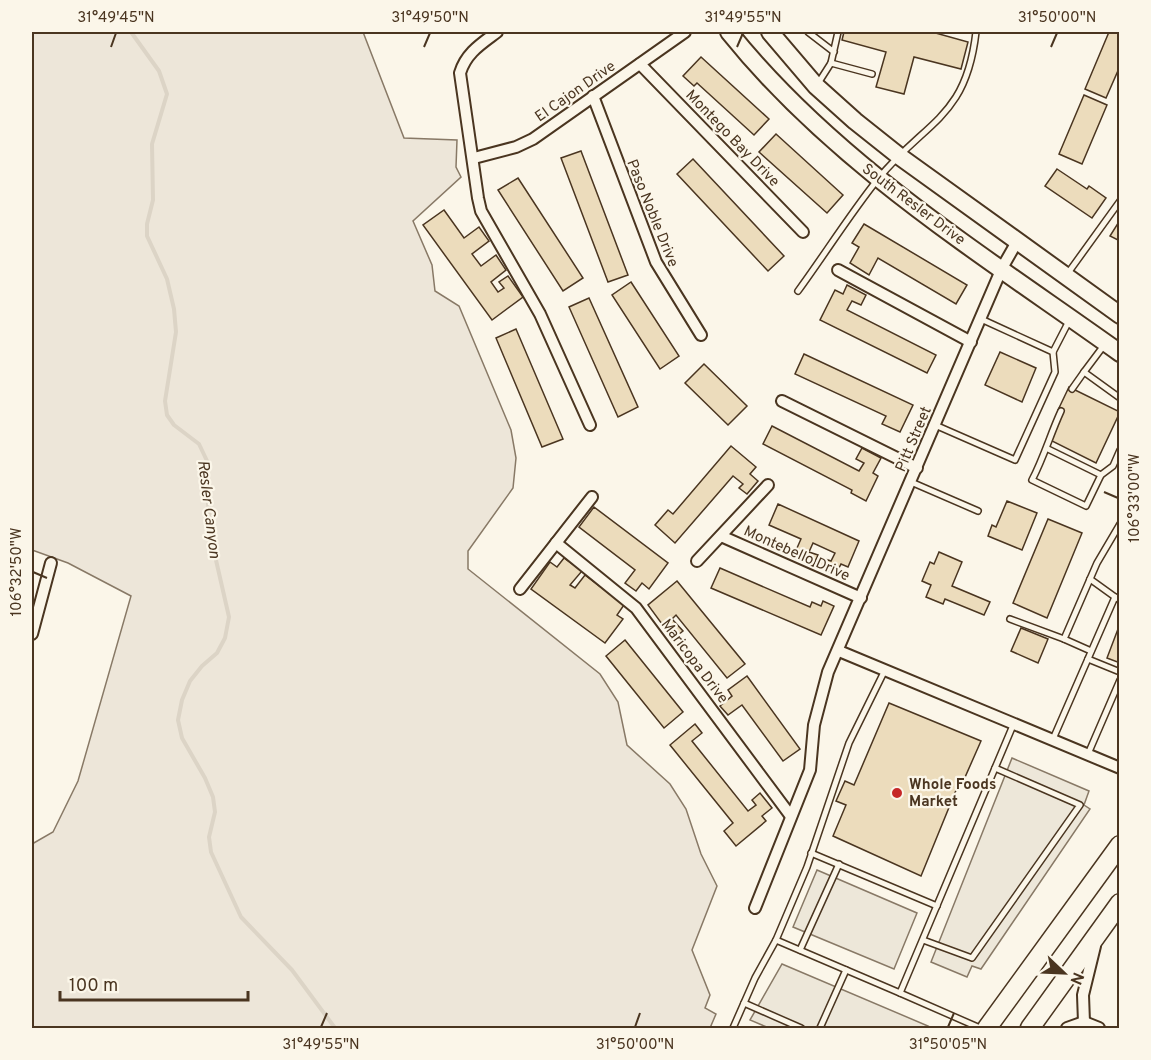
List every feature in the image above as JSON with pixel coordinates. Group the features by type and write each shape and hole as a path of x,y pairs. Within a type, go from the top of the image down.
{"main road":[{"name":"South Resler Drive","path":"729,32 797,109 878,179 1071,318 1107,338 1119,353"},
{"name":"South Resler Drive","path":"770,32 816,86 899,156 1119,315"},
{"path":"987,1029 1119,845"},
{"path":"1030,1029 1119,903"}],"street":[{"path":"497,32 472,50 464,61 460,73 481,211 540,314 590,425"},
{"name":"El Cajon Drive","path":"474,158 516,147 532,139 685,32"},
{"name":"Montego Bay Drive","path":"640,64 803,232"},
{"name":"Paso Noble Drive","path":"592,96 656,262 701,335"},
{"name":"Pitt Street","path":"755,908 790,815 810,770 820,700 839,651 1002,268 1018,240"},
{"path":"838,270 971,342"},
{"path":"782,401 917,468"},
{"name":"Montebello Drive","path":"697,561 768,485"},
{"path":"520,589 592,497"},
{"name":"Montebello Drive","path":"721,536 861,598"},
{"name":"Maricopa Drive","path":"556,543 636,608 790,815"},
{"path":"32,634 51,563"},
{"path":"839,651 1119,768"},
{"path":"1084,1022 1085,979 1099,933"},
{"path":"1067,1029 1084,1022 1099,1029"}],"lane":[{"path":"808,32 834,52"},
{"path":"816,86 831,63 838,32"},
{"path":"798,291 878,179 935,123 959,95 973,58 975,32"},
{"path":"831,63 872,74"},
{"path":"1065,277 1119,201"},
{"path":"935,425 1015,460 1055,372 1053,352 1071,318"},
{"path":"981,319 1053,352"},
{"path":"1072,389 1107,338"},
{"path":"1084,372 1119,398"},
{"path":"1061,411 1048,440 1048,449 1032,480 1086,506 1101,475 1113,466 1119,450"},
{"path":"1048,449 1101,475"},
{"path":"911,482 978,511"},
{"path":"1064,639 1090,579 1119,524"},
{"path":"1053,739 1091,651 1117,599 1090,579"},
{"path":"1010,619 1091,651"},
{"path":"1088,659 1119,672"},
{"path":"733,1029 776,940 811,853 849,742 885,670"},
{"path":"1088,754 1119,680"},
{"path":"900,993 1014,723"},
{"path":"923,940 972,958 1080,805 995,768"},
{"path":"811,853 937,906"},
{"path":"800,950 839,864"},
{"path":"776,940 980,1029"},
{"path":"820,1029 846,970"},
{"path":"744,1003 801,1029"}],"shaded area":[{"path":"32,32 363,32 404,138 457,140 456,167 461,177 413,221 432,265 435,291 459,306 511,430 516,458 513,488 468,551 468,569 600,674 618,702 627,745 670,784 686,809 701,854 717,886 692,950 710,995 705,1008 716,1014 710,1028 32,1028 32,844 53,832 78,781 131,596 68,563 32,550"},
{"path":"1012,758 1089,791 1084,805 1090,809 981,969 972,966 967,977 931,962"},
{"path":"817,870 917,913 894,969 793,927"},
{"path":"782,964 928,1026 926,1028 769,1028 750,1020"}],"building":[{"path":"844,32 932,32 968,42 961,69 914,57 904,94 876,87 886,52 842,40"},
{"path":"1109,32 1120,32 1120,66 1106,98 1085,89"},
{"path":"701,57 769,119 754,135 697,83 694,86 683,76"},
{"path":"1084,95 1107,105 1082,164 1059,154"},
{"path":"776,134 843,195 827,213 759,152"},
{"path":"581,151 628,275 608,282 561,158"},
{"path":"693,159 784,256 768,271 677,174"},
{"path":"1057,169 1087,189 1089,186 1106,198 1092,218 1045,186"},
{"path":"518,178 583,278 563,291 498,190"},
{"path":"444,210 464,238 479,227 489,241 472,254 481,266 496,255 506,270 491,282 498,292 504,288 499,282 508,276 523,297 492,320 423,225"},
{"path":"1120,220 1120,241 1110,236"},
{"path":"864,224 967,285 956,304 878,258 869,275 850,263 859,247 852,243"},
{"path":"631,282 679,356 660,369 612,295"},
{"path":"847,285 866,295 861,305 852,301 847,310 936,355 927,373 820,320 835,290 843,294"},
{"path":"589,298 638,407 618,417 569,307"},
{"path":"516,329 563,439 542,447 496,338"},
{"path":"1000,352 1036,368 1022,402 985,385"},
{"path":"804,354 913,405 900,432 882,424 886,416 795,374"},
{"path":"704,364 747,406 728,425 685,383"},
{"path":"1069,387 1120,412 1096,463 1050,440 1063,412 1058,410"},
{"path":"772,426 859,471 864,463 856,459 862,448 881,458 873,473 878,476 866,501 851,493 852,490 763,444"},
{"path":"731,446 756,467 750,474 758,481 747,494 739,488 743,484 733,476 675,543 655,525 668,510 673,514"},
{"path":"1007,501 1037,513 1022,550 988,536 992,525 996,527"},
{"path":"778,504 859,541 848,567 841,564 836,574 818,567 822,558 831,561 835,553 813,543 809,552 818,555 813,566 793,557 801,539 769,525"},
{"path":"594,507 668,563 649,589 642,583 636,591 625,583 635,570 579,527"},
{"path":"1048,519 1082,533 1047,618 1013,603"},
{"path":"939,552 962,562 952,586 990,602 984,615 945,599 943,604 926,597 931,585 922,581 930,562 934,564"},
{"path":"564,558 582,571 570,585 575,588 585,575 624,605 617,615 623,619 605,643 531,589 550,562 557,567"},
{"path":"720,568 810,607 812,602 821,606 823,601 834,606 821,635 711,588"},
{"path":"677,581 745,664 727,678 676,615 672,619 683,631 673,639 648,605"},
{"path":"1021,628 1048,639 1038,663 1011,651"},
{"path":"1118,629 1120,630 1120,663 1107,658"},
{"path":"625,640 683,712 664,728 606,656"},
{"path":"747,676 800,749 783,761 742,705 728,715 720,706 732,696 728,690"},
{"name":"Whole Foods Market","path":"889,703 981,741 962,784 959,783 921,876 833,836 846,805 836,801 845,781 854,785"},
{"path":"695,724 702,733 692,741 748,811 756,805 752,800 760,793 772,808 762,816 766,821 736,846 724,831 733,823 670,745"}],"waterway":[{"name":"Resler Canyon","path":"131,32 159,71 167,94 152,144 153,200 147,224 147,236 167,279 174,309 176,332 165,401 167,415 174,425 199,444 208,463 207,494 213,547 229,617 225,638 217,653 190,681 182,700 178,720 182,738 213,797 215,812 209,837 211,852 241,917 292,970 335,1028"}],"place":[{"name":"Whole Foods Market","path":"897,793"}]}
